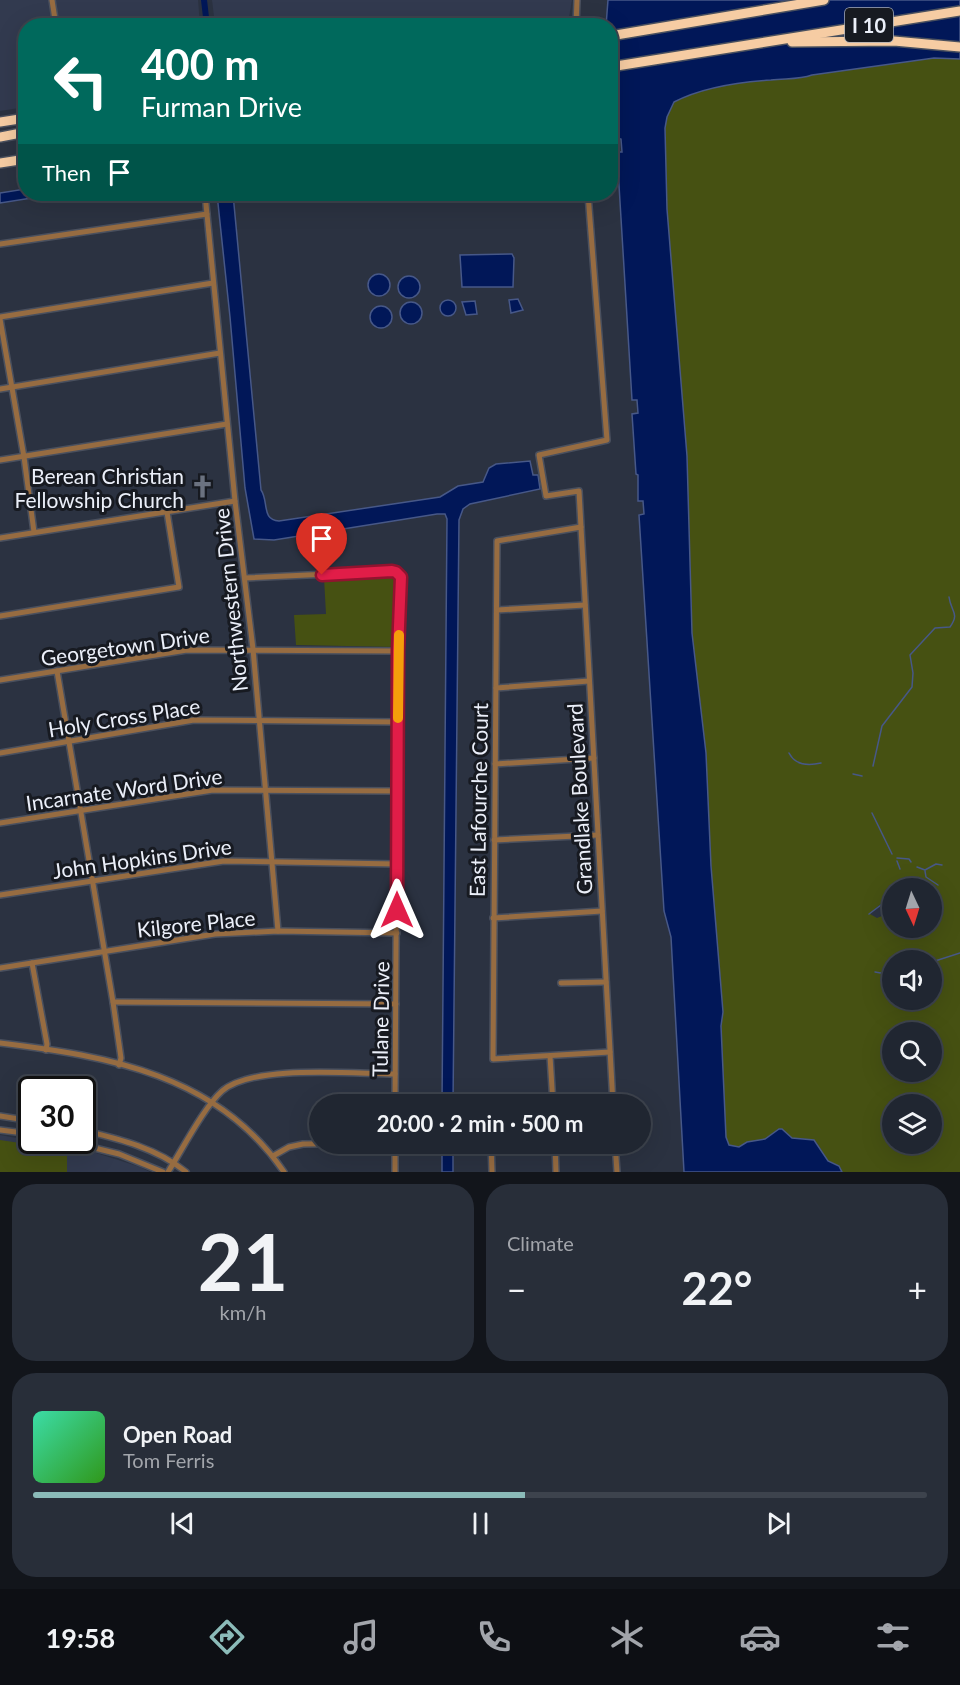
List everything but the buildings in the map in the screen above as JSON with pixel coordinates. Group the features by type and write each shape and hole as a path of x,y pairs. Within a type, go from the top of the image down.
{"highway":[{"name":"I 10","path":"618,35 824,0"},
{"name":"I 10","path":"618,66 960,11"},
{"path":"778,39 787,42 894,41 960,47"},
{"path":"0,122 18,119"},
{"path":"0,137 18,134"},
{"path":"0,163 18,160"}],"street":[{"path":"52,0 55,18"},
{"path":"576,18 577,0"},
{"name":"Northwestern Drive","path":"206,201 235,501 253,649 278,931"},
{"name":"Grandlake Boulevard","path":"589,201 607,440 539,455 546,496 579,491 612,1094"},
{"path":"0,244 207,214"},
{"path":"34,532 24,457 0,318 213,283"},
{"path":"0,389 220,353"},
{"path":"0,460 227,424"},
{"path":"0,538 235,501"},
{"path":"0,616 179,587 167,512"},
{"name":"East Lafourche Court","path":"550,1056 493,1059 497,541 581,527"},
{"name":"Tulane Drive","path":"245,578 392,571 399,574 401,581 398,651 395,1094"},
{"path":"497,610 585,605"},
{"name":"Georgetown Drive","path":"0,680 187,650 398,651"},
{"path":"57,670 113,1002 119,1065"},
{"path":"496,688 589,681"},
{"name":"Holy Cross Place","path":"0,753 194,720 398,722"},
{"path":"495,764 594,758"},
{"name":"Incarnate Word Drive","path":"0,823 213,790 397,791"},
{"path":"494,840 598,835"},
{"name":"John Hopkins Drive","path":"0,895 224,861 397,864"},
{"path":"493,918 602,911"},
{"name":"Kilgore Place","path":"0,968 215,934 278,931 397,933"},
{"path":"32,963 47,1044 46,1050"},
{"path":"561,983 606,982"},
{"path":"113,1002 396,1004"},
{"path":"0,1043 119,1065 176,1082 213,1102 251,1131 284,1172"},
{"path":"552,1094 550,1056 610,1052"},
{"path":"168,1172 213,1102 223,1090 237,1082 261,1076 293,1073 396,1074"},
{"path":"0,1116 18,1118"},
{"path":"0,1130 18,1132"},
{"path":"96,1134 139,1146 174,1162 186,1172"},
{"path":"273,1156 289,1147 309,1144"},
{"path":"96,1148 119,1154 163,1172"},
{"path":"395,1154 395,1172"},
{"path":"491,1154 492,1172"},
{"path":"555,1154 556,1172"},
{"path":"616,1154 617,1172"}],"shaded area":[{"path":"0,0 198,0 199,18 18,18 18,108 0,111"},
{"path":"212,0 572,0 569,18 214,18"},
{"path":"608,0 960,0 960,59 934,58 709,89 674,102 665,128 667,209 687,456 692,633 706,753 711,866 723,1012 721,1026 726,1137 729,1145 739,1147 747,1142 765,1139 782,1129 792,1138 814,1140 828,1161 839,1166 842,1172 684,1172 671,937 664,911 639,515 644,514 643,501 638,501 632,414 638,413 637,400 632,400 618,169 618,152 622,152 621,139 618,138 618,18 607,18"},
{"path":"18,190 18,200 0,203 0,193"},
{"path":"218,201 234,201 261,490 268,514 273,520 279,521 440,497 458,486 483,482 489,468 496,464 530,461 533,475 538,475 540,489 470,504 463,509 459,520 453,1094 442,1094 447,519 445,514 437,514 274,540 254,539 245,488"},
{"path":"512,254 514,258 513,287 462,287 460,255"},
{"path":"379,274 387,277 390,285 387,293 379,296 371,293 368,285 371,277"},
{"path":"409,276 417,279 420,287 417,295 409,298 401,295 398,287 401,279"},
{"path":"518,299 523,310 511,313 509,300"},
{"path":"448,300 456,308 448,316 440,308"},
{"path":"475,301 477,314 466,315 462,302"},
{"path":"411,302 419,305 422,313 419,321 411,324 403,321 400,313 403,305"},
{"path":"381,306 389,309 392,317 389,325 381,328 373,325 370,317 373,309"},
{"path":"0,1135 18,1138 18,1154 96,1153 150,1172 0,1172"},
{"path":"442,1154 453,1154 453,1172 442,1172"}],"green space":[{"path":"934,58 960,59 960,1172 842,1172 839,1166 828,1161 817,1143 809,1139 792,1138 782,1129 778,1129 765,1139 747,1142 739,1147 729,1145 726,1137 721,1026 723,1012 711,866 706,753 692,633 687,456 667,209 665,128 674,102 685,97 734,84 807,77"},
{"path":"395,575 397,578 397,647 296,645 294,615 326,614 324,578"},
{"path":"0,1140 18,1143 18,1154 67,1154 67,1172 0,1172"}],"waterway":[{"path":"204,0 206,18"},
{"path":"873,766 882,726 912,687 913,673 910,655 935,628 950,627 953,622 955,615 949,597"},
{"path":"789,753 802,764 821,763"},
{"path":"853,774 862,776"},
{"path":"872,813 892,854"},
{"path":"897,858 909,859 911,862"},
{"path":"897,861 900,869"},
{"path":"917,867 925,870 936,864 942,865"},
{"path":"925,871 928,878"},
{"path":"869,914 882,904"},
{"path":"942,959 960,953"},
{"path":"875,972 882,973"}],"slow traffic":[{"path":"398,718 399,635"}],"place":[{"name":"Berean Christian Fellowship Church","path":"202,487"}],"route":[{"path":"322,575 392,571 401,577 398,651 397,910"}]}
